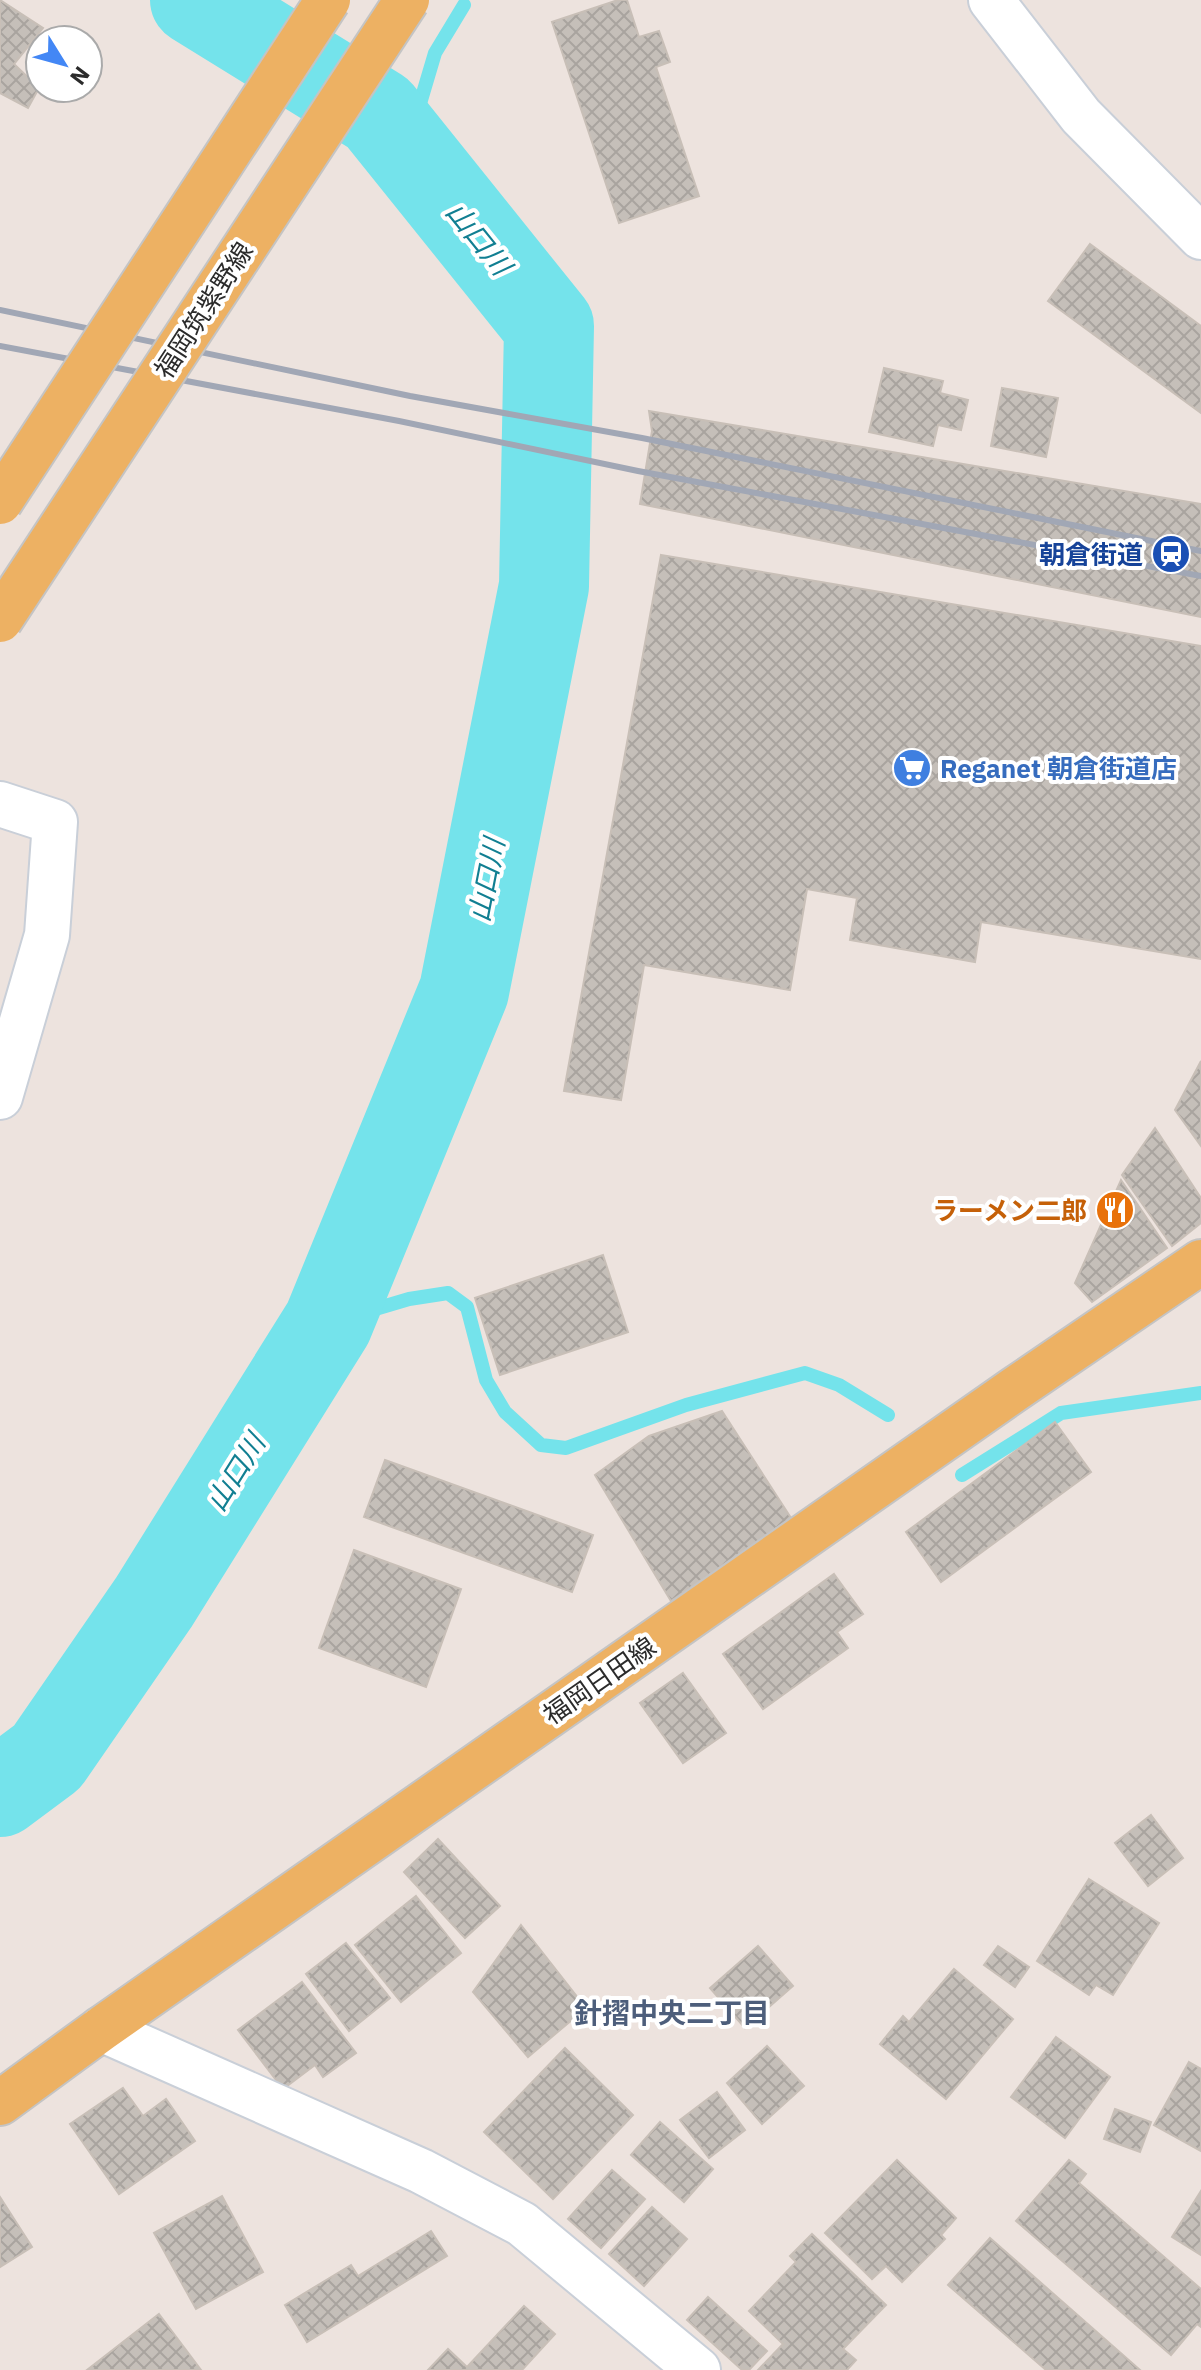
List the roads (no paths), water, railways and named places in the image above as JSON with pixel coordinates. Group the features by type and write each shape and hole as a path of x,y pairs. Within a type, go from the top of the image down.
{"main road":[{"path":"0,502 328,0"},
{"name":"福岡筑紫野線","path":"0,620 407,0"},
{"name":"福岡日田線","path":"0,2103 101,2029 1201,1262"}],"street":[{"path":"991,0 1081,116 1201,237"},
{"path":"0,804 55,822 47,935 0,1097"},
{"path":"101,2029 421,2171 522,2224 698,2370"}],"waterway":[{"name":"山口川","path":"0,1792 47,1757 154,1602 328,1323 464,991 544,586 549,326 378,113 195,0"},
{"path":"414,158 416,117 435,53 464,5"},
{"path":"328,1323 409,1299 448,1293 467,1307 486,1380 505,1412 541,1445 566,1448 686,1405 805,1373 839,1385 888,1415"},
{"path":"962,1475 1061,1413 1201,1393"}],"railway":[{"path":"0,310 410,396 642,438 1201,551"},
{"path":"0,346 399,421 638,471 1201,576"}],"place":[{"name":"朝倉街道","path":"1171,554"},
{"name":"Reganet 朝倉街道店","path":"912,768"},
{"name":"ラーメン二郎","path":"1115,1210"}],"district":[{"name":"針摺中央二丁目","path":"672,2012"}]}
